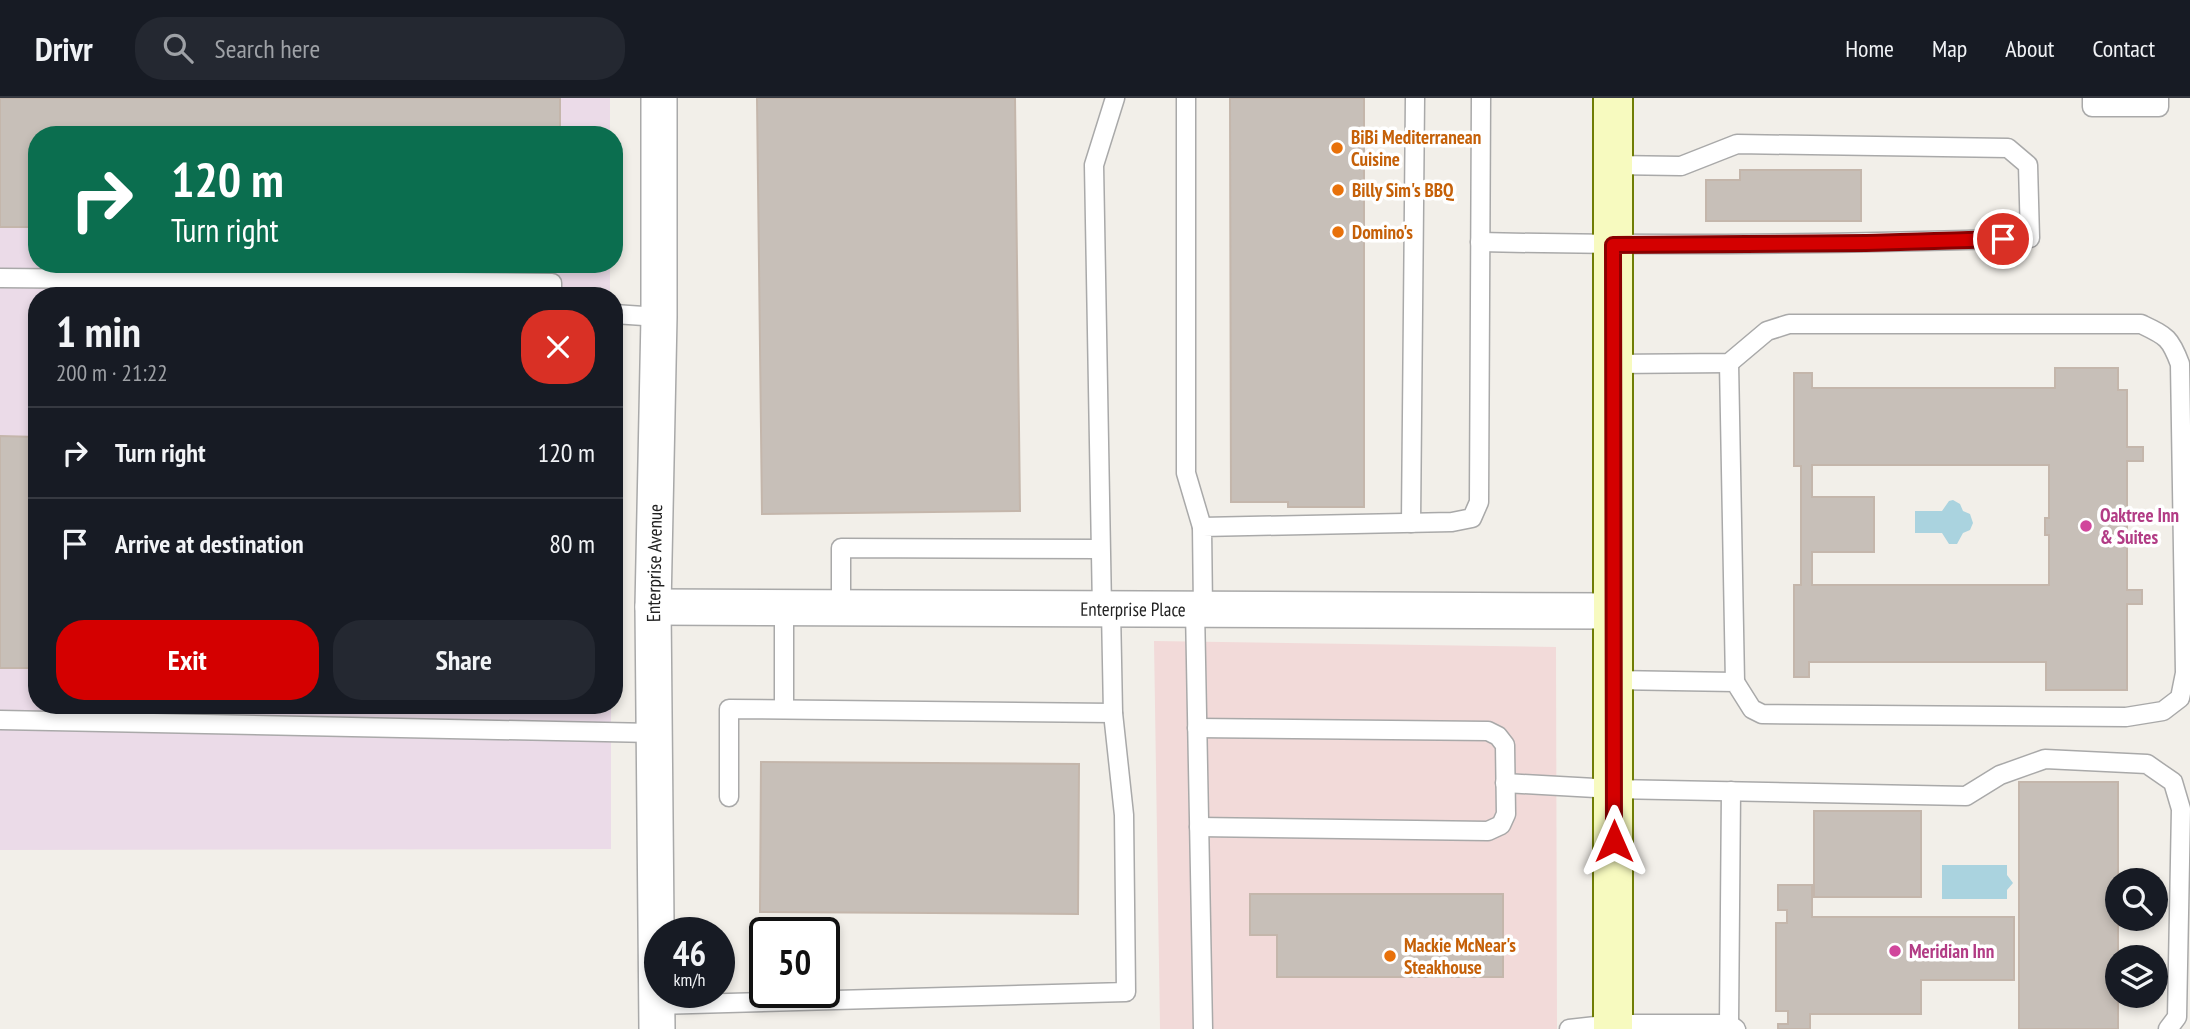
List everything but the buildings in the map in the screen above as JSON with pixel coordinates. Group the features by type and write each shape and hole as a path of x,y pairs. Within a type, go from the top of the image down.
{"main road":[{"path":"1613,98 1614,1026"}],"street":[{"name":"Enterprise Avenue","path":"656,1017 653,607 659,317 659,98"},
{"name":"Enterprise Place","path":"653,607 1613,611"}],"lane":[{"path":"656,1017 1126,992 1125,815 1113,713 1107,610 1100,549 1094,165 1115,98"},
{"path":"1186,98 1186,472 1202,527 1197,728 1203,1029"},
{"path":"1411,523 1415,98"},
{"path":"1202,527 1452,522 1472,518 1479,502 1480,98"},
{"path":"2092,98 2092,107 2159,107 2159,98"},
{"path":"1480,242 1613,245 1866,243 2030,238 2028,165 2008,148 1737,144 1681,166 1613,165"},
{"path":"0,278 552,283 552,287"},
{"path":"623,315 659,317"},
{"path":"1613,364 1729,363 1768,331 1789,324 2141,324 2161,334 2172,343 2180,364 2185,673 2180,698 2162,711 2126,717 1762,714 1752,709 1735,682 1729,363"},
{"path":"841,608 841,548 1100,549"},
{"path":"784,608 785,709"},
{"path":"1613,680 1735,682"},
{"path":"729,797 729,709 1113,713"},
{"path":"0,720 653,733"},
{"path":"1197,728 1488,731 1498,736 1505,745 1506,814 1501,825 1488,831 1199,827"},
{"path":"1505,783 1614,789 1966,796 2000,775 2045,760 2147,764 2173,782 2180,809 2177,1017 2168,1029"},
{"path":"1569,1029 1614,1026 1733,1026 1731,792"}],"shaded area":[{"path":"0,98 610,98 610,126 28,126 28,273 610,273 610,287 28,287 28,714 611,714 611,849 0,850"},
{"path":"1154,641 1556,647 1557,1029 1160,1029"}],"water":[{"path":"1949,501 1960,504 1963,511 1970,514 1973,523 1957,544 1949,544 1942,533 1915,533 1915,511 1942,511"},
{"path":"1942,865 2007,865 2007,875 2013,883 2007,890 2007,899 1942,899"}],"place":[{"name":"BiBi Mediterranean Cuisine","path":"1337,148"},
{"name":"Billy Sim's BBQ","path":"1338,190"},
{"name":"Domino's","path":"1338,232"},
{"name":"Oaktree Inn & Suites","path":"2086,526"},
{"name":"Meridian Inn","path":"1895,951"},
{"name":"Mackie McNear's Steakhouse","path":"1390,956"}],"route":[{"path":"1614,841 1613,245 2003,239"}]}
